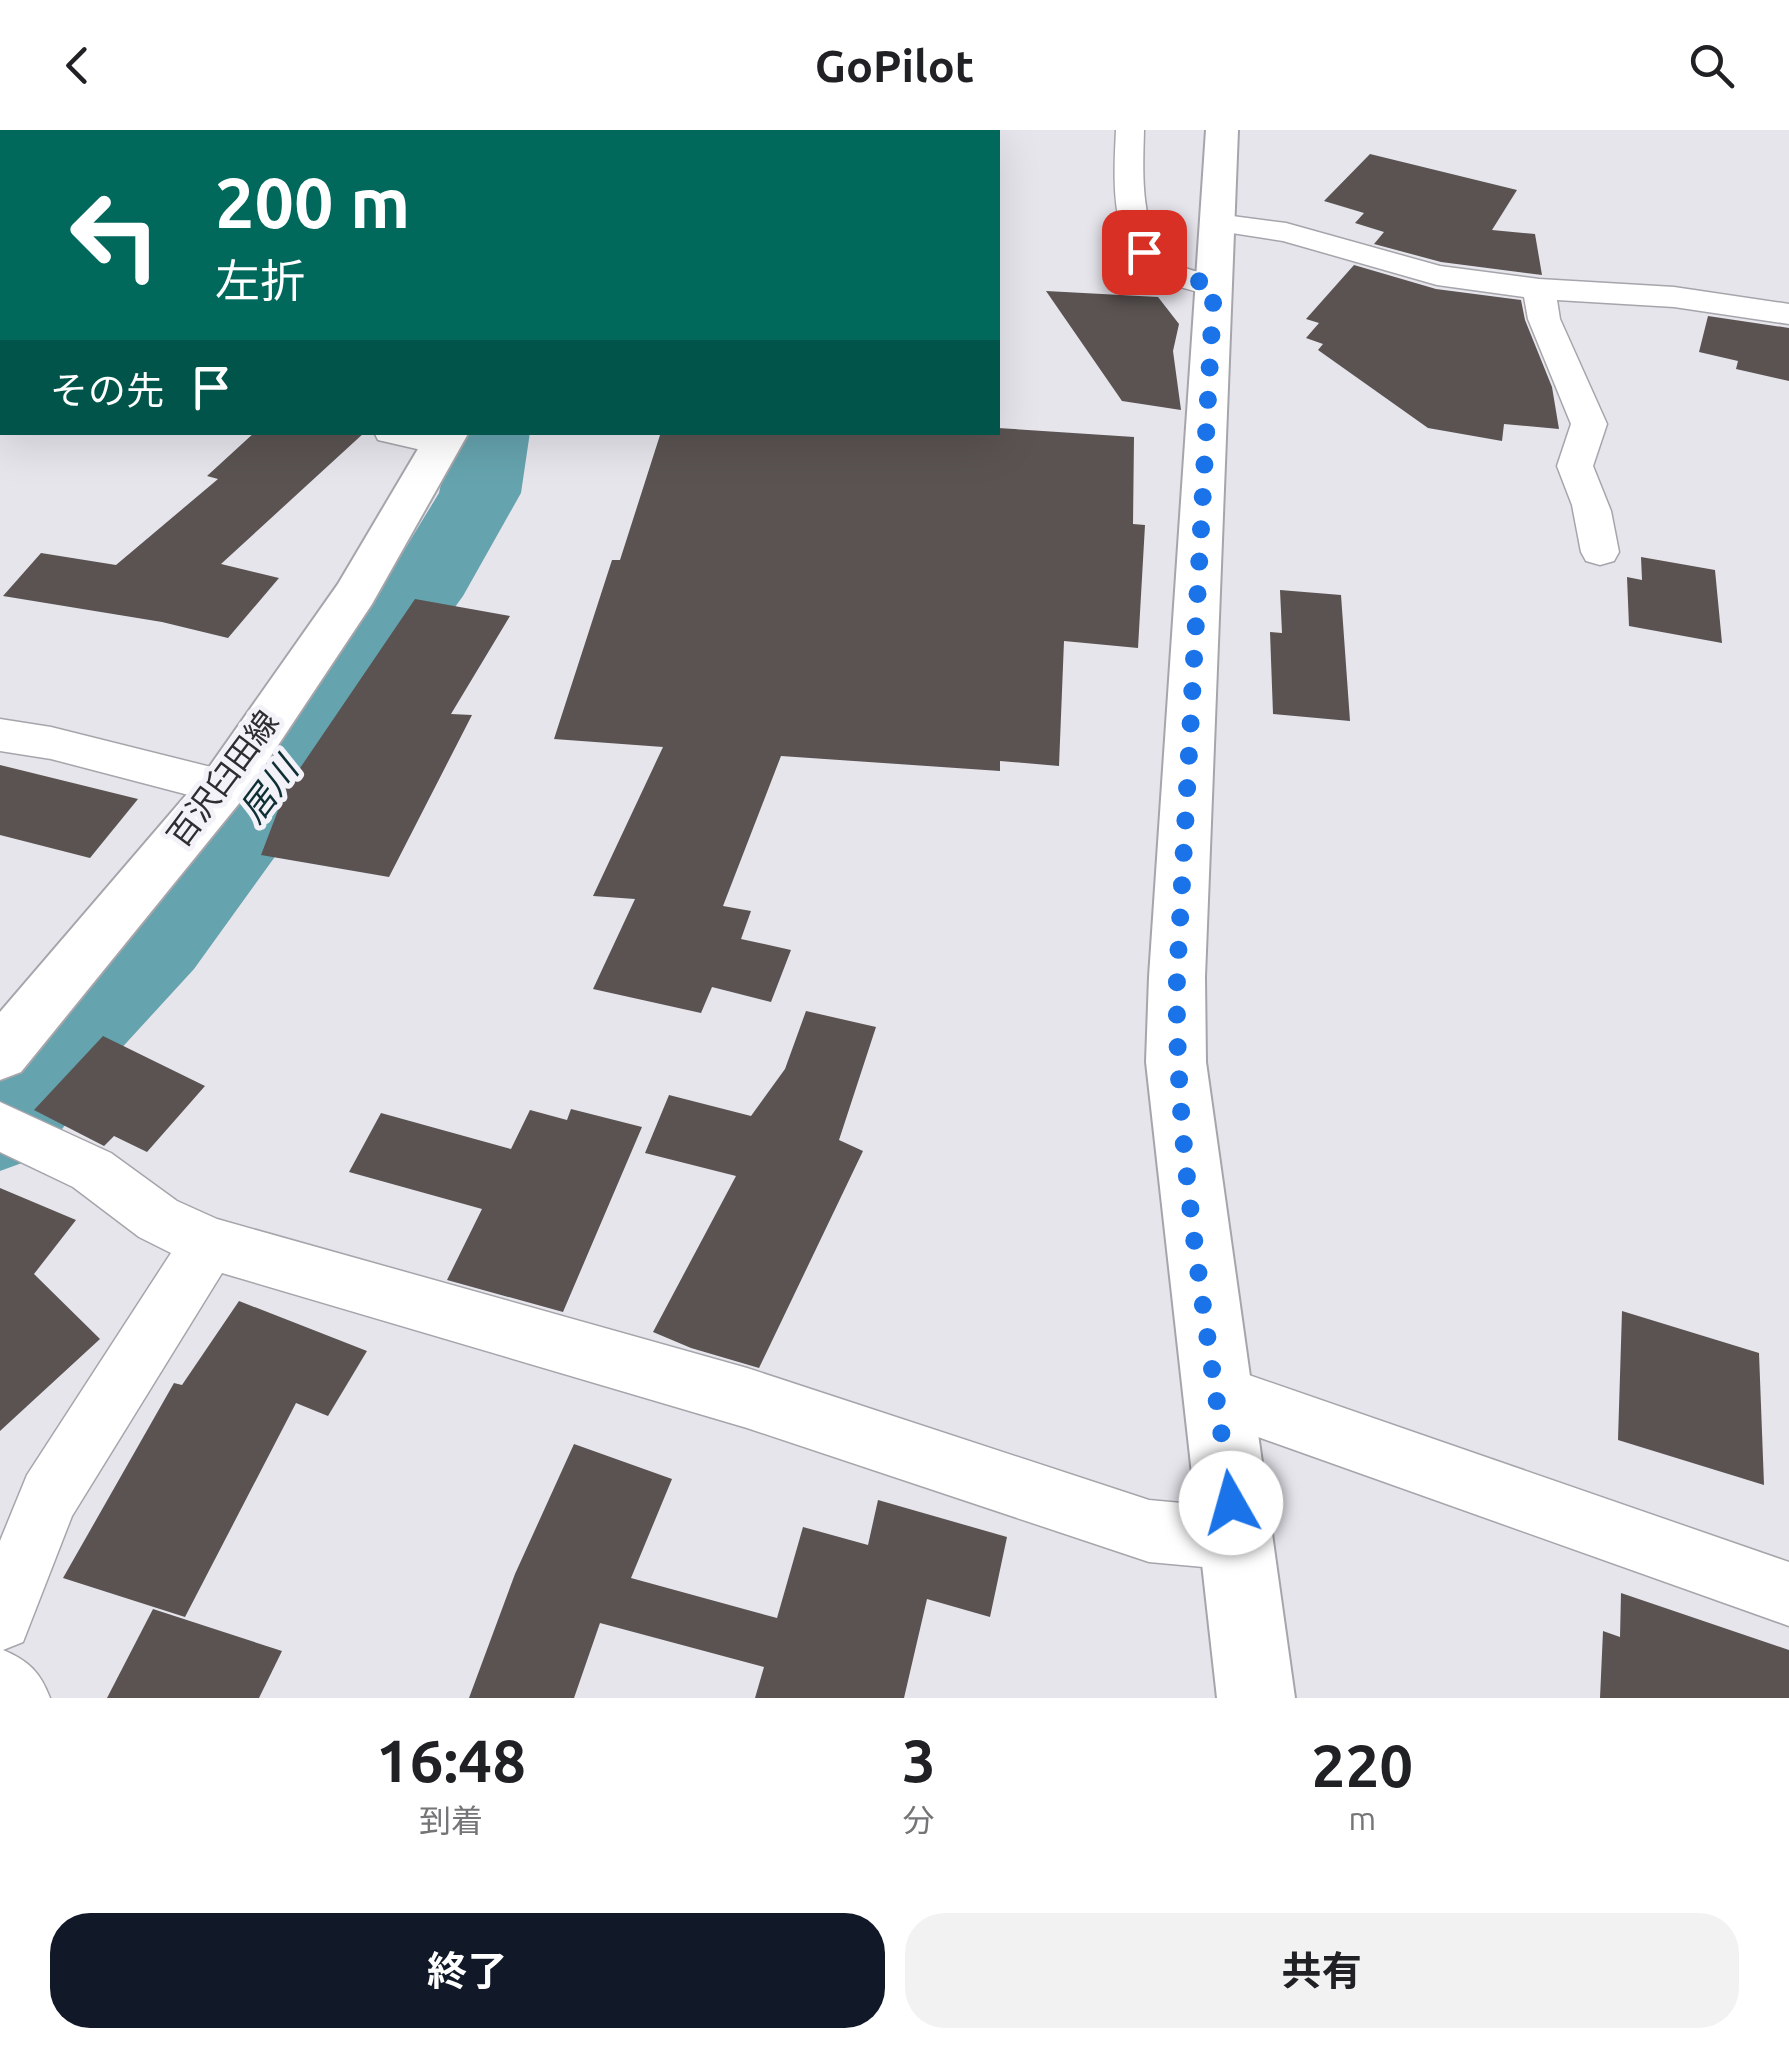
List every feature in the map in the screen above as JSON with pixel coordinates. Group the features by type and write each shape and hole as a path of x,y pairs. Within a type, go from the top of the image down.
{"main road":[{"path":"1222,130 1177,977 1176,1062 1256,1698"},
{"name":"百沢臼田線","path":"0,1054 224,787 356,594 446,438"}],"street":[{"path":"1130,130 1130,196 1144,252 1157,268 1214,286"},
{"path":"1216,223 1286,232 1438,275 1539,289 1674,297 1789,314"},
{"path":"1539,289 1544,319 1589,424 1575,455 1574,475 1591,506 1600,552"},
{"path":"418,435 446,438"},
{"path":"0,735 52,742 224,787"},
{"path":"4,1128 92,1170 158,1219 209,1243 747,1398 1150,1531 1236,1539"},
{"path":"0,1619 49,1497 209,1243"},
{"path":"1216,1394 1789,1594"},
{"path":"0,1682 17,1698"}],"building":[{"path":"1370,154 1517,190 1492,230 1535,234 1542,275 1441,262 1374,244 1384,232 1355,223 1364,213 1324,201"},
{"path":"1354,265 1436,289 1521,300 1552,387 1559,429 1504,424 1502,441 1428,428 1318,350 1323,344 1306,338 1319,323 1306,319"},
{"path":"1046,291 1158,297 1179,324 1173,351 1181,410 1122,401"},
{"path":"1708,316 1789,328 1789,381 1736,369 1738,361 1699,352"},
{"path":"1000,428 1134,437 1133,524 1145,525 1138,648 1064,641 1059,766 1000,761 1000,771 781,756 723,906 751,911 741,939 791,950 771,1002 712,987 701,1013 593,989 635,899 593,896 663,747 554,739 612,560 620,560 660,435 1000,435"},
{"path":"252,435 362,435 221,564 279,578 228,638 162,622 3,596 41,553 116,565 218,479 207,476"},
{"path":"1641,557 1715,570 1722,643 1629,626 1627,577 1642,580"},
{"path":"1280,590 1341,595 1350,721 1273,714 1270,632 1282,633"},
{"path":"415,599 510,616 451,714 472,715 389,877 261,855 292,774 296,774"},
{"path":"0,765 138,799 90,858 0,835"},
{"path":"806,1011 876,1027 839,1140 863,1151 759,1368 653,1332 736,1176 645,1153 669,1095 751,1116 785,1069"},
{"path":"103,1036 205,1086 147,1152 114,1136 104,1146 34,1110"},
{"path":"571,1109 642,1127 563,1312 447,1280 482,1209 349,1172 381,1113 511,1149 530,1110 567,1120"},
{"path":"0,1188 76,1220 34,1274 100,1339 0,1431"},
{"path":"239,1301 367,1351 328,1416 296,1403 185,1617 63,1578 174,1383 182,1385"},
{"path":"1622,1311 1759,1353 1764,1485 1618,1440"},
{"path":"574,1444 672,1479 631,1578 777,1618 803,1527 868,1545 878,1500 1007,1537 990,1617 927,1599 904,1698 755,1698 764,1667 600,1623 574,1698 469,1698 515,1574"},
{"path":"1621,1593 1789,1650 1789,1698 1600,1698 1603,1631 1620,1637"},
{"path":"153,1609 282,1651 259,1698 107,1698"}],"waterway":[{"name":"居川","path":"0,1119 44,1066 47,1052 156,938 432,576 480,493 490,435"}],"route":[{"path":"1144,252 1157,268 1214,286 1177,977 1176,1062 1231,1503"}]}
